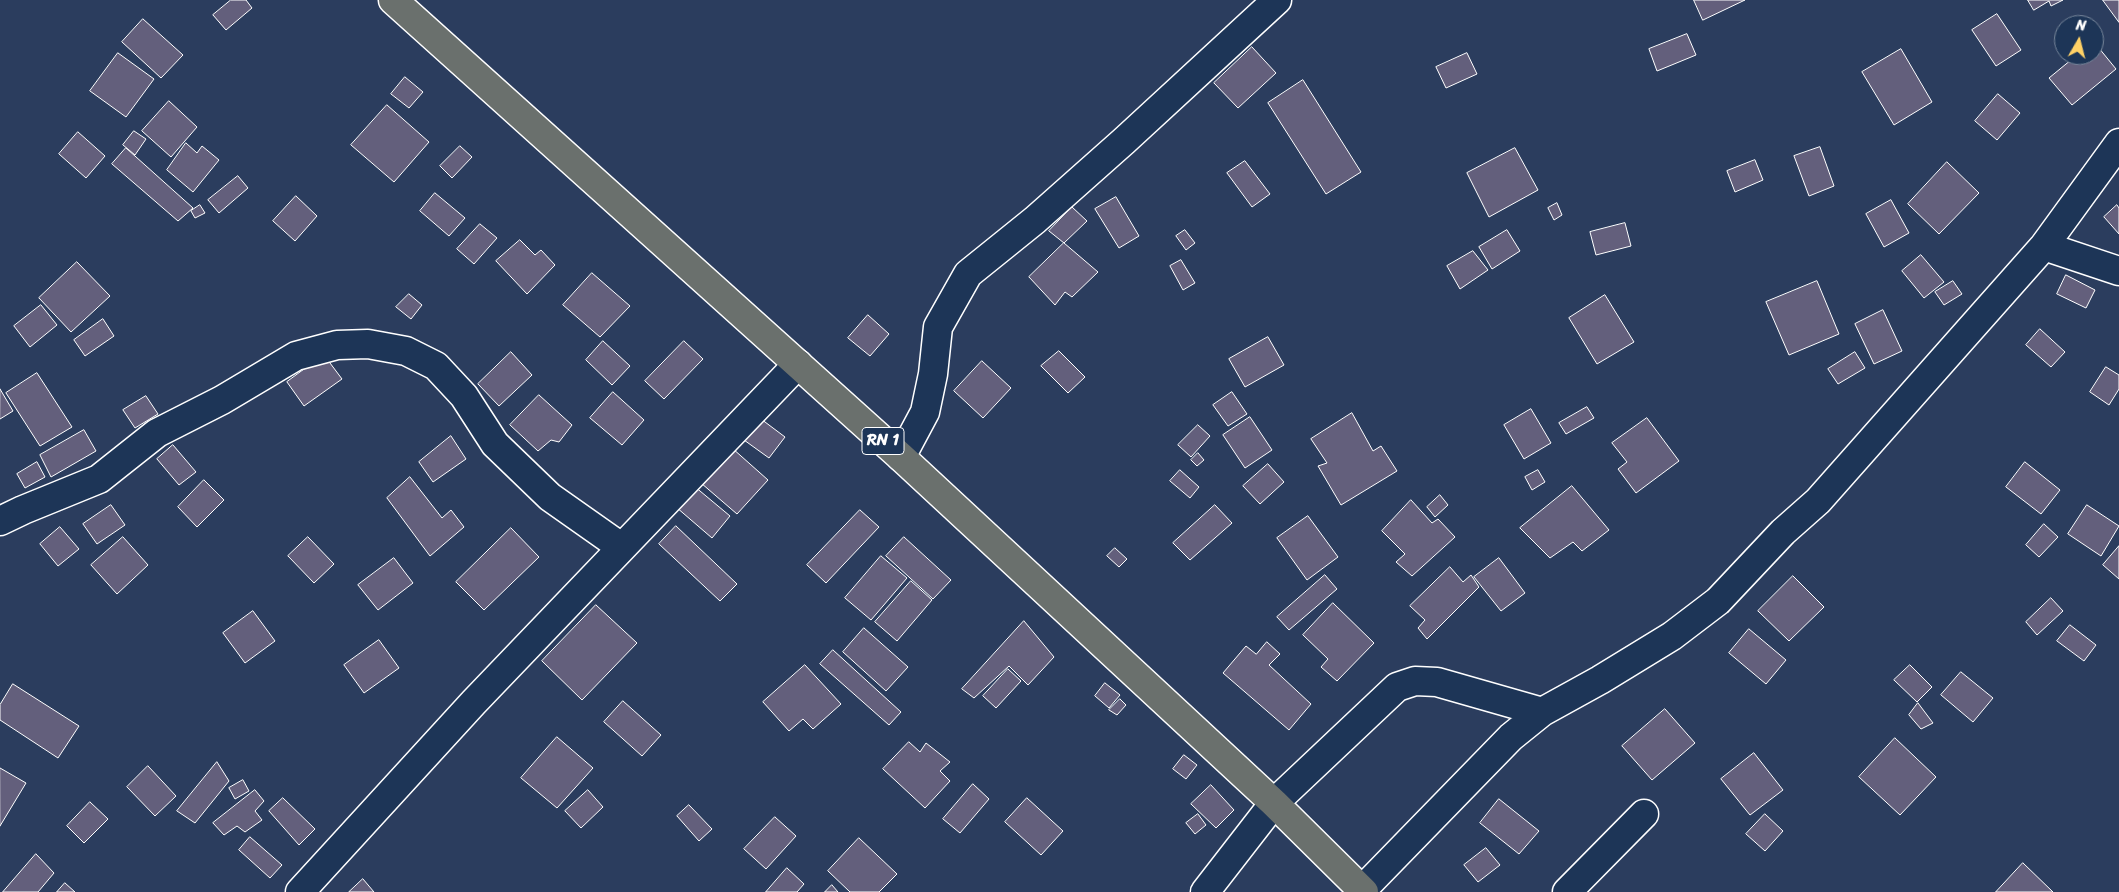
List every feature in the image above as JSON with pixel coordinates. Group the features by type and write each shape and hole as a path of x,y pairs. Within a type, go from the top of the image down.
{"main road":[{"name":"RN 1","path":"393,0 901,457 1274,803 1363,891"}],"street":[{"path":"901,457 925,412 933,374 938,327 968,274 1035,220 1278,0"},
{"path":"1363,891 1510,737 1542,712 1600,680 1672,636 1718,601 1783,532 1818,501 2044,246 2119,143"},
{"path":"2044,246 2119,271"},
{"path":"0,521 99,479 157,433 222,400 296,356 337,345 368,344 406,351 436,366 464,396 495,444 550,497 621,547"},
{"path":"300,892 481,695 798,364"},
{"path":"1205,892 1274,803 1398,687 1415,681 1437,682 1542,712"},
{"path":"1567,892 1644,814"}],"building":[{"path":"231,0 246,0 252,8 226,30 213,15"},
{"path":"1694,0 1745,0 1703,20"},
{"path":"2028,0 2063,0 2051,6 2049,1 2034,10"},
{"path":"2103,0 2119,0 2119,22"},
{"path":"1997,14 2021,50 1996,66 1972,30"},
{"path":"143,19 183,55 161,78 122,42"},
{"path":"1687,34 1696,55 1657,71 1649,49"},
{"path":"1252,47 1276,73 1238,108 1214,83"},
{"path":"1901,49 1932,102 1894,125 1862,72"},
{"path":"118,53 154,79 126,117 90,91"},
{"path":"1467,53 1477,74 1446,88 1436,67"},
{"path":"2104,54 2116,69 2072,105 2049,78 2065,65 2104,65"},
{"path":"405,77 423,92 409,108 391,94"},
{"path":"1303,80 1361,172 1326,194 1268,103"},
{"path":"1998,94 2020,113 1997,140 1975,121"},
{"path":"169,101 197,127 171,157 142,131"},
{"path":"387,105 429,142 394,182 351,145"},
{"path":"134,131 146,139 135,155 123,145"},
{"path":"78,132 105,156 86,178 59,154"},
{"path":"186,143 197,153 202,146 219,160 193,192 167,170"},
{"path":"460,146 472,157 452,178 440,166"},
{"path":"1820,147 1834,186 1809,196 1794,156"},
{"path":"126,148 193,208 178,221 112,164"},
{"path":"1515,148 1538,190 1489,217 1467,173"},
{"path":"1755,160 1763,180 1735,192 1727,171"},
{"path":"1245,161 1270,194 1252,207 1227,173"},
{"path":"1947,162 1979,193 1939,234 1908,204"},
{"path":"238,176 248,188 219,213 208,200"},
{"path":"435,193 465,218 449,236 420,211"},
{"path":"296,196 317,216 295,241 273,221"},
{"path":"1116,197 1139,236 1119,248 1095,209"},
{"path":"1891,200 1909,233 1884,247 1866,214"},
{"path":"1557,203 1562,215 1554,220 1548,208"},
{"path":"200,205 205,213 195,218 191,211"},
{"path":"2117,205 2119,208 2119,234 2104,217"},
{"path":"1072,207 1087,221 1064,243 1049,231"},
{"path":"1625,223 1631,246 1596,255 1590,232"},
{"path":"480,224 497,238 474,264 457,249"},
{"path":"1185,230 1195,243 1186,250 1176,236"},
{"path":"1507,230 1520,251 1492,269 1479,247"},
{"path":"520,240 535,255 541,250 555,265 527,294 496,261"},
{"path":"1064,243 1098,272 1072,297 1065,292 1055,305 1029,277"},
{"path":"1473,251 1488,270 1460,289 1447,266"},
{"path":"1921,255 1944,282 1924,298 1902,271"},
{"path":"1181,260 1195,283 1183,290 1170,266"},
{"path":"77,262 110,296 71,332 39,298"},
{"path":"592,273 630,306 600,337 563,305"},
{"path":"2066,275 2095,290 2086,308 2057,294"},
{"path":"1817,281 1839,334 1789,355 1766,302"},
{"path":"1953,281 1962,294 1944,305 1935,292"},
{"path":"409,294 422,305 411,319 396,307"},
{"path":"1605,295 1634,342 1597,364 1569,318"},
{"path":"41,305 57,325 30,347 14,326"},
{"path":"1883,310 1902,351 1874,364 1855,324"},
{"path":"868,315 889,334 870,356 848,338"},
{"path":"103,319 114,336 85,356 74,340"},
{"path":"2040,329 2065,352 2051,367 2026,345"},
{"path":"1268,337 1284,365 1245,387 1229,359"},
{"path":"603,341 630,366 612,385 586,360"},
{"path":"684,341 703,359 664,399 645,381"},
{"path":"1059,351 1085,377 1068,393 1041,366"},
{"path":"511,352 532,375 499,406 478,384"},
{"path":"1855,352 1865,368 1838,384 1828,369"},
{"path":"324,355 342,379 304,406 287,382"},
{"path":"982,361 1011,388 983,418 954,391"},
{"path":"2106,367 2119,375 2119,389 2109,405 2090,392"},
{"path":"37,373 72,427 40,446 6,393"},
{"path":"0,389 13,411 0,419"},
{"path":"613,392 644,420 622,445 590,418"},
{"path":"1232,392 1247,414 1228,426 1213,405"},
{"path":"539,395 572,425 559,442 551,440 538,451 510,425"},
{"path":"146,396 158,414 135,428 123,410"},
{"path":"1587,407 1594,418 1566,434 1559,423"},
{"path":"1531,409 1551,443 1524,459 1504,425"},
{"path":"1352,413 1373,451 1381,446 1397,471 1341,505 1318,466 1327,463 1311,439"},
{"path":"1250,417 1272,450 1245,468 1223,435"},
{"path":"1647,418 1679,461 1636,493 1618,469 1627,462 1612,443"},
{"path":"761,419 785,437 769,458 744,440"},
{"path":"1198,425 1210,436 1191,457 1178,445"},
{"path":"84,430 96,451 51,477 40,455"},
{"path":"451,436 466,459 433,482 419,462"},
{"path":"173,445 196,472 179,485 157,459"},
{"path":"732,448 768,480 737,514 701,483"},
{"path":"1198,453 1204,460 1197,466 1191,460"},
{"path":"37,462 45,477 25,488 17,474"},
{"path":"2025,462 2060,490 2041,514 2006,487"},
{"path":"1268,464 1284,482 1260,504 1243,486"},
{"path":"1180,470 1199,487 1190,498 1170,481"},
{"path":"1538,470 1545,482 1532,490 1525,477"},
{"path":"410,477 442,518 451,510 464,527 430,556 387,498"},
{"path":"204,480 224,500 197,527 178,507"},
{"path":"694,486 730,516 712,538 676,507"},
{"path":"1572,486 1609,530 1582,551 1573,542 1550,558 1520,528"},
{"path":"1440,495 1448,505 1435,517 1427,507"},
{"path":"1411,500 1432,523 1438,519 1455,537 1412,576 1396,562 1405,554 1382,531"},
{"path":"111,505 125,525 97,544 83,524"},
{"path":"1215,505 1232,523 1190,560 1173,543"},
{"path":"2087,505 2119,526 2101,556 2068,534"},
{"path":"860,510 879,527 826,583 807,565"},
{"path":"1308,516 1338,557 1307,580 1277,538"},
{"path":"2044,524 2058,537 2039,557 2026,545"},
{"path":"676,526 737,584 720,601 659,544"},
{"path":"60,527 79,549 58,566 40,544"},
{"path":"511,528 539,557 484,610 456,582"},
{"path":"123,537 148,565 117,594 91,565"},
{"path":"308,537 334,564 314,583 288,556"},
{"path":"904,537 951,580 933,599 886,556"},
{"path":"2119,546 2119,579 2103,565"},
{"path":"1115,548 1127,559 1119,567 1107,556"},
{"path":"881,556 907,578 871,620 845,598"},
{"path":"394,558 413,583 378,610 358,585"},
{"path":"1499,558 1525,593 1501,611 1474,577"},
{"path":"1450,567 1463,582 1471,575 1479,587 1427,639 1418,628 1425,620 1410,606"},
{"path":"1325,575 1337,589 1289,630 1277,617"},
{"path":"1793,576 1824,607 1789,641 1758,611"},
{"path":"911,581 932,600 897,641 875,622"},
{"path":"2051,598 2063,611 2037,635 2026,622"},
{"path":"1333,603 1374,643 1337,681 1321,667 1328,659 1303,635"},
{"path":"596,605 637,643 582,700 542,661"},
{"path":"253,611 275,641 245,663 223,633"},
{"path":"1024,621 1054,657 1028,685 1009,666 974,698 962,689"},
{"path":"2070,625 2096,645 2084,661 2057,641"},
{"path":"864,628 908,667 886,691 843,652"},
{"path":"1749,629 1786,660 1766,684 1729,653"},
{"path":"379,640 399,668 364,693 344,665"},
{"path":"1267,642 1280,654 1269,665 1311,704 1289,730 1223,673 1246,646 1256,654"},
{"path":"833,650 901,712 889,725 820,664"},
{"path":"805,665 841,704 813,729 803,719 789,731 763,702"},
{"path":"1910,665 1932,687 1917,702 1894,680"},
{"path":"1008,669 1021,681 996,708 983,696"},
{"path":"1961,672 1993,698 1973,722 1941,695"},
{"path":"1105,683 1120,695 1109,708 1095,696"},
{"path":"13,684 79,726 58,758 0,720 0,705"},
{"path":"1120,699 1126,705 1117,715 1109,710"},
{"path":"623,701 661,735 642,756 604,722"},
{"path":"1918,703 1933,723 1921,729 1909,715"},
{"path":"1665,709 1695,743 1652,780 1622,746"},
{"path":"557,737 593,768 557,808 521,778"},
{"path":"1895,738 1936,777 1900,815 1859,777"},
{"path":"909,742 920,752 926,743 950,762 940,771 950,781 925,808 883,769"},
{"path":"1754,753 1783,790 1750,815 1721,779"},
{"path":"1184,755 1197,765 1186,779 1173,769"},
{"path":"217,762 229,781 195,823 177,811"},
{"path":"148,766 176,796 155,816 127,787"},
{"path":"0,768 26,783 0,826"},
{"path":"243,780 249,791 235,799 229,788"},
{"path":"973,784 989,799 960,833 943,819"},
{"path":"1211,785 1234,810 1216,828 1191,804"},
{"path":"255,790 264,801 255,811 262,820 245,832 237,826 224,835 213,823"},
{"path":"588,790 603,807 581,828 565,811"},
{"path":"283,798 315,829 299,845 269,811"},
{"path":"1027,798 1063,831 1041,855 1005,822"},
{"path":"1499,799 1539,831 1519,854 1480,823"},
{"path":"90,802 108,819 84,843 67,826"},
{"path":"689,805 712,829 699,841 677,816"},
{"path":"1198,814 1206,825 1195,834 1186,823"},
{"path":"1765,814 1783,831 1765,851 1746,834"},
{"path":"775,817 796,836 766,869 744,849"},
{"path":"250,837 282,865 270,878 239,850"},
{"path":"859,838 897,874 879,892 850,892 828,871"},
{"path":"1486,848 1500,865 1478,882 1464,865"},
{"path":"36,854 54,873 38,892 3,892"},
{"path":"2023,863 2053,892 1996,892"},
{"path":"787,868 804,884 797,892 766,892"},
{"path":"363,879 374,892 349,892"},
{"path":"65,883 75,892 57,892"},
{"path":"832,885 838,892 825,892"}]}
